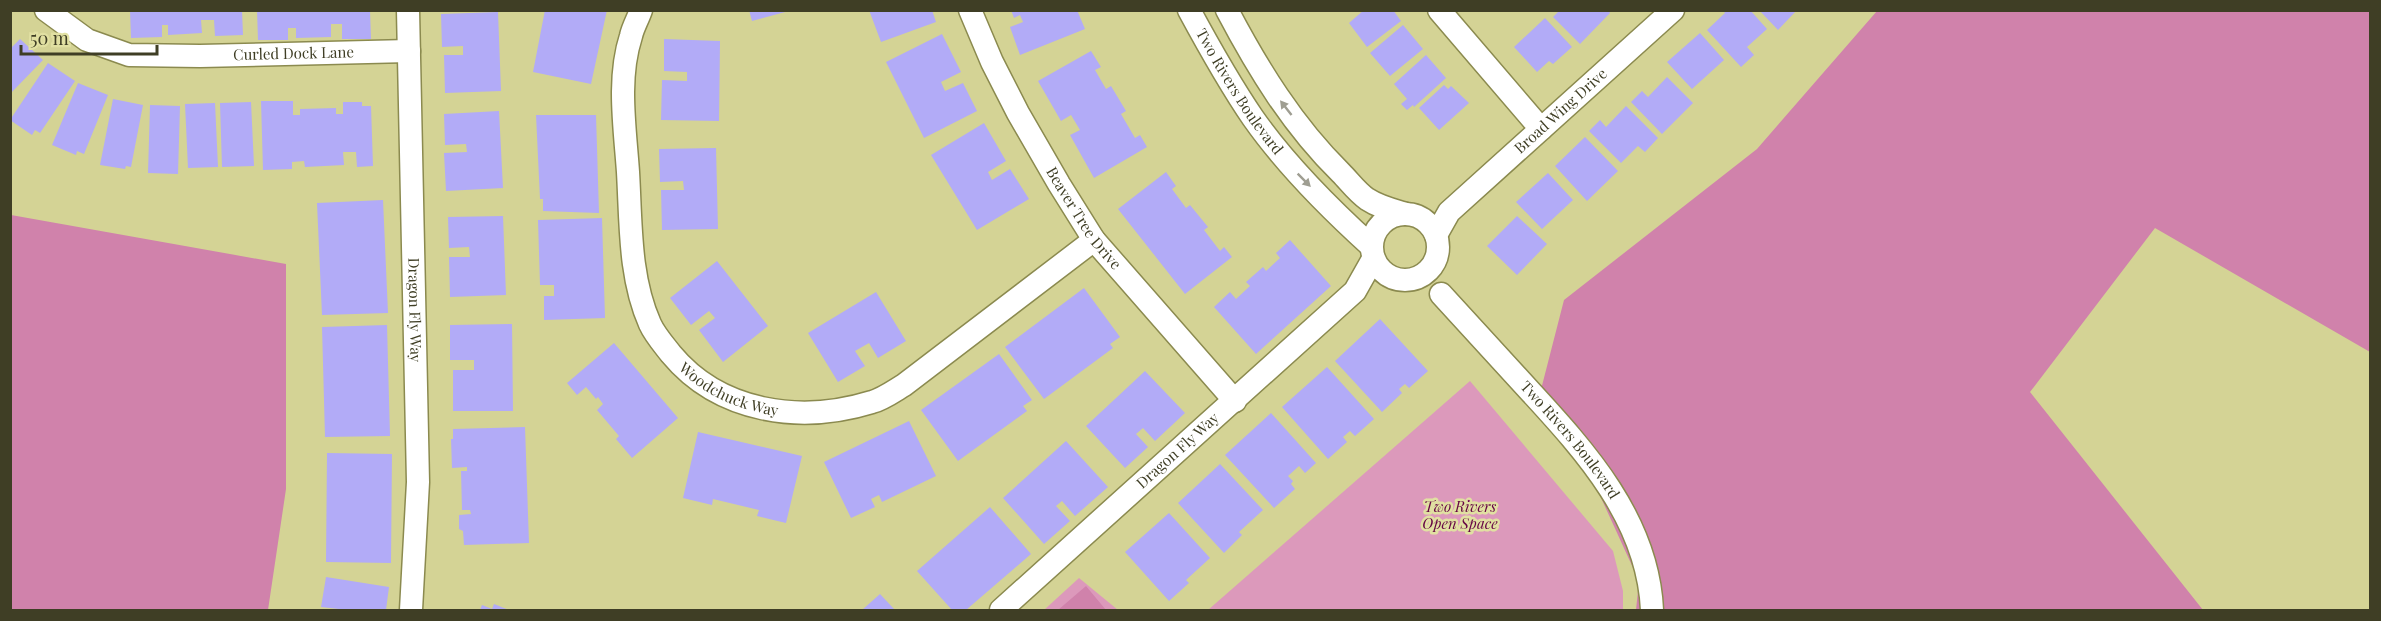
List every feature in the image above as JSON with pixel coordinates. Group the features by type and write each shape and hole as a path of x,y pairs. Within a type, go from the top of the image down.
{"street":[{"name":"Curled Dock Lane","path":"46,10 87,40 129,55 200,56 409,51"},
{"name":"Dragon Fly Way","path":"408,10 418,482 411,610"},
{"name":"Woodchuck Way","path":"641,10 630,36 623,87 633,266 641,299 651,326 663,345 693,377 726,397 764,410 792,413 832,410 873,402 904,386 1094,240"},
{"name":"Beaver Tree Drive","path":"970,10 992,62 1018,113 1094,240 1236,401"},
{"name":"Two Rivers Boulevard","path":"1189,10 1221,70 1254,119 1296,173 1372,252 1380,270 1397,279 1441,294 1575,440 1607,482 1636,538 1647,570 1652,610"},
{"name":"Two Rivers Boulevard","path":"1227,10 1247,49 1280,101 1322,154 1366,198 1384,208 1412,215 1429,224 1436,235"},
{"path":"1439,10 1541,129"},
{"name":"Broad Wing Drive","path":"1436,235 1449,212 1672,10"},
{"path":"1372,252 1374,233 1382,223 1393,216 1449,212"},
{"path":"1436,235 1438,248 1435,261 1441,294"},
{"name":"Dragon Fly Way","path":"1001,610 1236,401 1355,291 1372,252"},
{"path":"1397,279 1416,278 1435,261"},
{"name":"Dragon Fly Way","path":"1355,291 1397,279"}],"green space":[{"name":"Two Rivers Open Space","path":"1470,381 1613,551 1623,591 1623,610 1208,610"},
{"path":"1079,578 1118,610 1044,610"}],"shaded area":[{"path":"1877,11 2370,11 2370,352 2155,228 2030,392 2203,610 1636,610 1639,581 1597,489 1536,409 1564,300 1757,149"},
{"path":"11,215 286,264 286,489 268,610 11,610"},
{"path":"1086,586 1106,610 1058,610"}],"building":[{"path":"130,10 242,10 243,35 215,36 214,20 201,20 202,33 168,35 168,25 162,25 162,37 131,38"},
{"path":"257,10 370,10 371,39 342,39 342,24 331,24 331,37 296,38 296,28 288,28 288,40 258,40"},
{"path":"545,10 607,10 591,84 533,72"},
{"path":"749,10 789,10 789,11 752,21"},
{"path":"869,10 932,10 936,22 881,42"},
{"path":"1011,10 1077,10 1085,29 1020,55 1010,27 1023,22 1020,15 1014,18"},
{"path":"1364,10 1393,10 1401,21 1367,47 1349,23"},
{"path":"1560,10 1608,10 1610,13 1580,44 1553,17"},
{"path":"1723,10 1750,10 1767,29 1747,47 1754,55 1741,67 1707,30 1725,13"},
{"path":"1759,10 1797,10 1778,30"},
{"path":"498,12 501,91 445,93 444,55 463,55 463,46 442,47 441,14"},
{"path":"1545,18 1572,47 1553,64 1549,61 1537,72 1514,47"},
{"path":"1403,25 1423,49 1390,76 1370,53"},
{"path":"1700,33 1724,60 1692,89 1667,62"},
{"path":"942,34 961,72 941,82 945,91 963,83 977,111 924,138 886,62"},
{"path":"20,39 43,60 10,94 10,49"},
{"path":"664,39 720,41 719,121 661,120 662,80 687,81 687,72 664,71"},
{"path":"1091,51 1101,67 1095,70 1106,89 1111,86 1126,111 1121,114 1135,138 1140,135 1147,147 1094,178 1070,135 1080,130 1071,115 1061,121 1038,81"},
{"path":"1426,55 1446,78 1414,107 1413,105 1407,110 1401,104 1407,99 1394,84"},
{"path":"48,63 75,81 40,133 35,130 32,135 10,120"},
{"path":"1667,77 1693,103 1662,134 1631,102 1642,91 1648,97"},
{"path":"78,83 108,95 84,154 77,151 76,155 52,145"},
{"path":"1444,85 1448,89 1451,86 1469,103 1439,130 1419,108"},
{"path":"113,99 143,105 131,167 126,166 125,169 100,165"},
{"path":"261,101 293,101 293,115 300,115 300,109 336,108 336,114 343,114 343,102 362,102 362,106 371,106 373,166 357,167 356,152 343,152 344,165 305,167 304,161 292,162 292,169 263,170"},
{"path":"251,102 254,166 222,167 220,103"},
{"path":"215,103 218,167 188,168 185,104"},
{"path":"150,105 180,106 178,174 148,173"},
{"path":"1626,106 1658,138 1645,152 1638,146 1621,163 1589,131 1600,120 1606,127"},
{"path":"499,111 503,188 446,191 444,153 467,152 466,144 445,145 444,114"},
{"path":"536,115 596,115 599,213 543,211 543,199 540,199"},
{"path":"984,123 1006,161 988,172 992,180 1010,169 1029,199 977,230 931,155"},
{"path":"1585,137 1618,171 1587,201 1555,166"},
{"path":"716,148 718,229 662,230 661,190 684,190 683,181 660,182 659,149"},
{"path":"1166,172 1176,186 1172,189 1186,208 1190,205 1208,227 1204,230 1220,251 1224,247 1232,257 1185,294 1118,209"},
{"path":"1548,173 1573,200 1542,229 1516,202"},
{"path":"383,200 388,313 322,315 317,203"},
{"path":"503,216 506,295 450,297 449,257 470,257 469,247 449,248 448,217"},
{"path":"1517,216 1547,244 1517,275 1487,246"},
{"path":"602,218 605,318 544,320 544,296 554,296 554,285 540,285 538,220"},
{"path":"1290,240 1331,286 1256,354 1214,307 1230,292 1236,299 1250,286 1246,282 1263,267 1266,271 1280,258 1276,253"},
{"path":"717,261 768,326 723,362 699,330 715,318 709,311 691,325 670,298"},
{"path":"1084,288 1120,337 1110,344 1113,348 1044,399 1005,347"},
{"path":"876,292 906,341 878,358 869,343 855,351 865,366 838,382 808,333"},
{"path":"1380,319 1428,371 1409,388 1405,384 1399,389 1402,393 1382,412 1335,361"},
{"path":"512,324 513,411 453,411 453,370 474,370 474,360 450,360 450,325"},
{"path":"387,325 390,436 325,437 322,327"},
{"path":"614,343 678,418 632,458 616,439 619,436 597,410 603,404 598,397 596,399 586,387 577,395 567,383"},
{"path":"999,354 1032,400 1023,406 1027,411 958,461 921,410"},
{"path":"1327,367 1374,419 1355,436 1350,431 1343,437 1347,442 1328,459 1282,407"},
{"path":"1145,371 1185,413 1155,441 1143,428 1136,434 1148,447 1125,468 1086,426"},
{"path":"1271,413 1316,463 1305,473 1299,466 1288,476 1293,481 1291,484 1295,489 1274,508 1225,455"},
{"path":"909,421 936,476 882,502 879,495 871,499 875,507 851,518 824,462"},
{"path":"525,427 529,543 464,545 463,531 459,529 459,515 471,514 470,510 462,510 461,471 467,471 467,467 452,468 453,429"},
{"path":"698,432 802,456 786,523 757,516 759,510 713,499 712,505 683,498"},
{"path":"1066,441 1108,487 1075,516 1062,501 1056,506 1070,521 1044,544 1003,498"},
{"path":"327,453 392,454 391,563 326,562"},
{"path":"1220,464 1263,510 1239,532 1242,535 1224,553 1178,503"},
{"path":"990,507 1031,554 966,610 952,610 917,571"},
{"path":"1169,513 1210,558 1186,580 1189,583 1169,601 1125,552"},
{"path":"326,577 389,587 386,610 321,607"},
{"path":"880,594 895,610 862,610"},
{"path":"494,604 509,610 480,610 482,605 492,609"}]}
